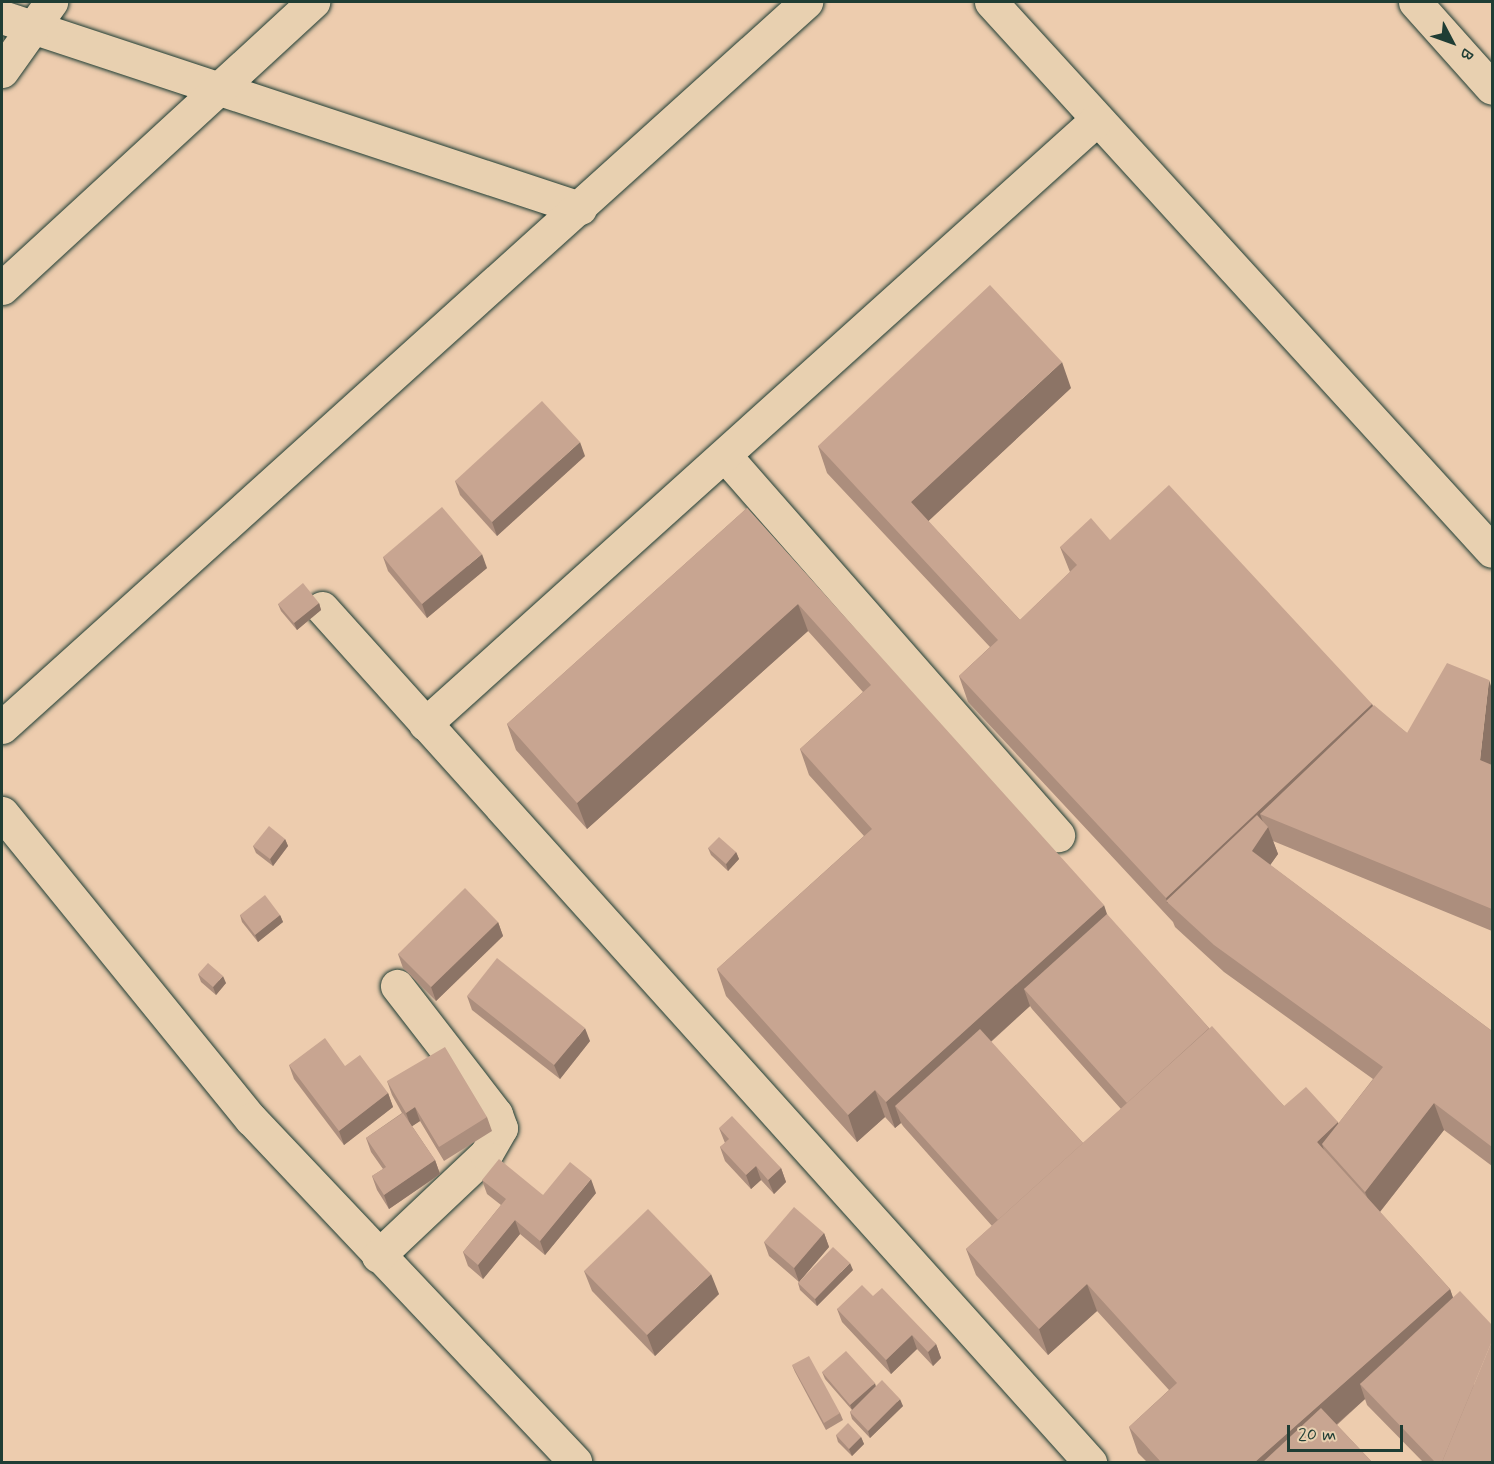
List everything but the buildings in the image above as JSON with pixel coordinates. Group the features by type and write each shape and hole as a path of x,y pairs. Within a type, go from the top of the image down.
{"street":[{"path":"2,288 313,2"},
{"path":"2,727 806,2"},
{"path":"991,2 1096,120 1492,551"},
{"path":"1415,2 1492,88"},
{"path":"2,71 42,14"},
{"path":"2,17 42,14 218,89 580,208"},
{"path":"425,724 727,458 1096,120"},
{"path":"727,458 1058,835"},
{"path":"322,608 1090,1462"},
{"path":"2,813 251,1119 575,1462"},
{"path":"378,1256 486,1154 501,1128 496,1114 397,986"}]}
